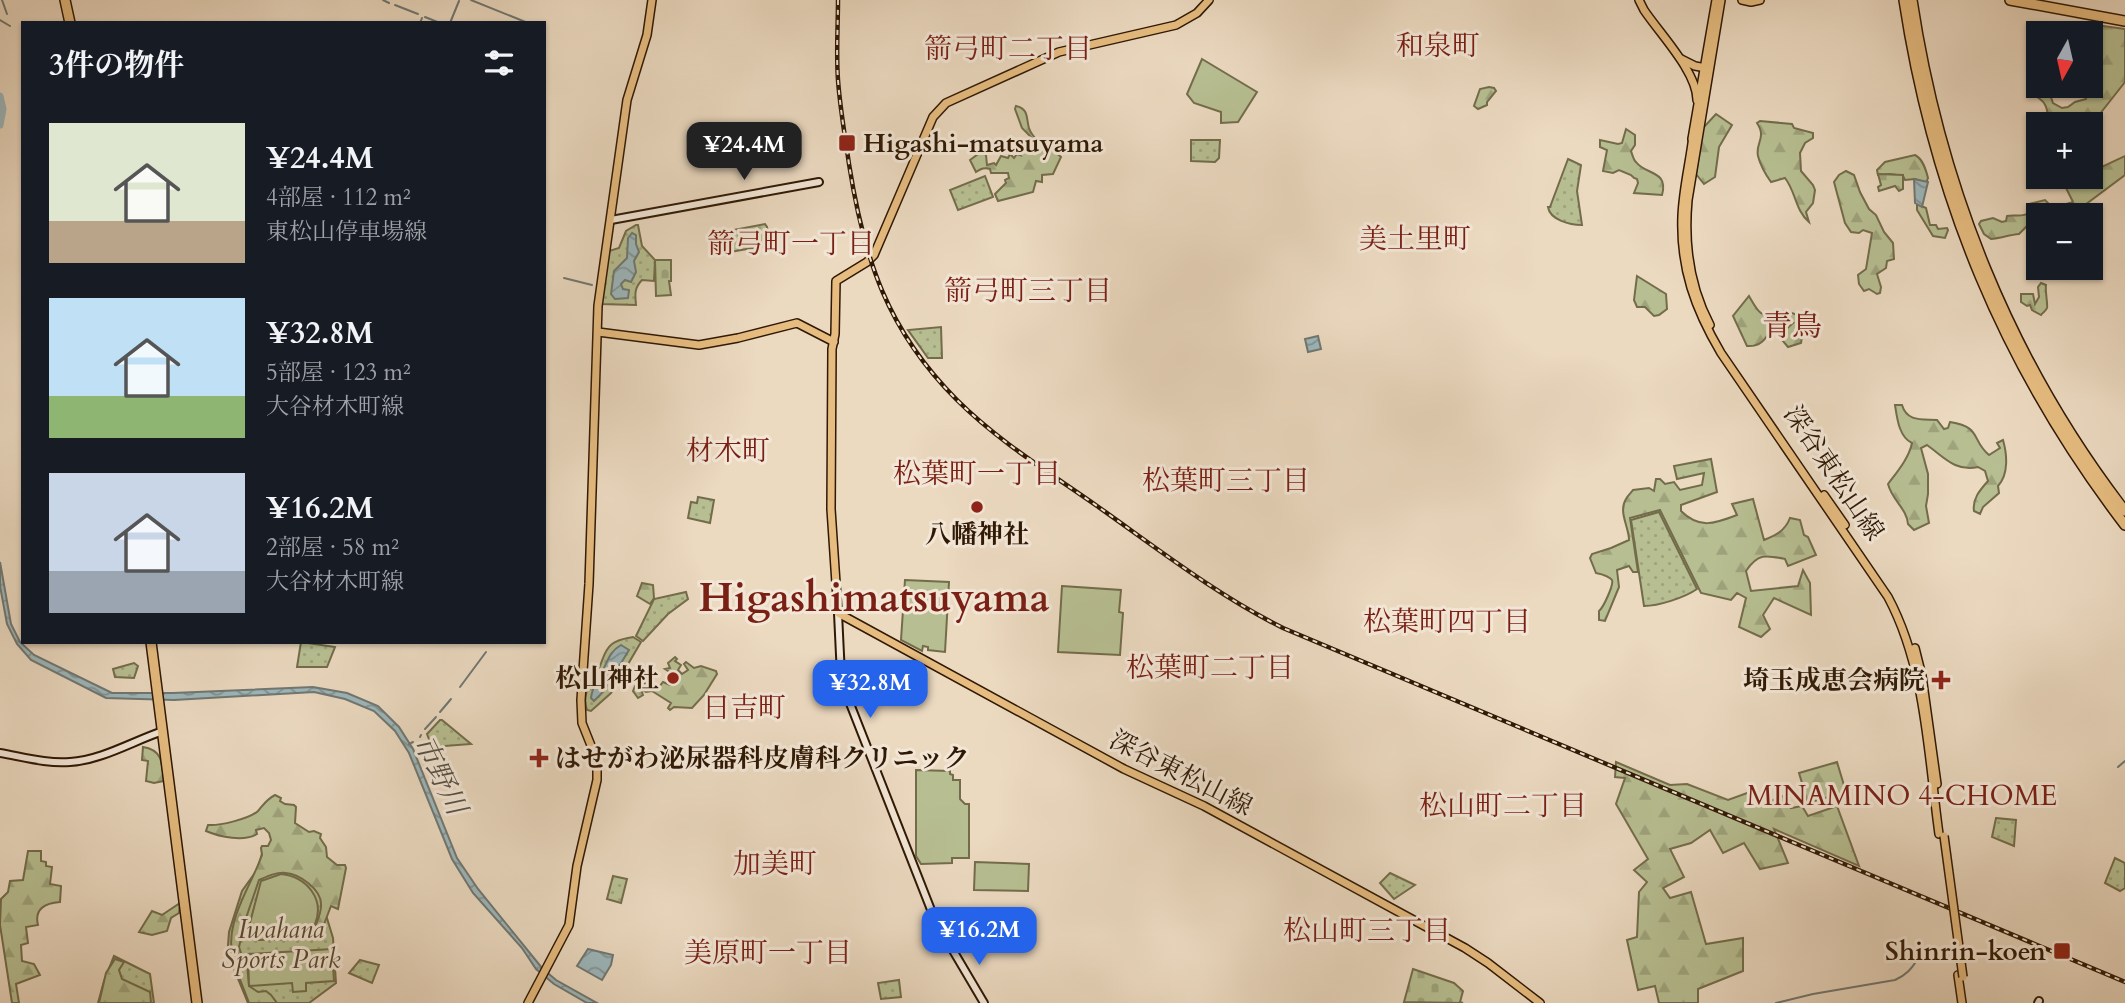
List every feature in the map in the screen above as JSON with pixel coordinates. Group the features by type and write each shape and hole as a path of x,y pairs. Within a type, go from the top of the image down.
{"highway":[{"path":"67,0 72,21"},
{"path":"1693,139 1719,0"},
{"path":"1902,0 1936,153 1960,227 1983,284 2025,373 2061,434 2125,525"},
{"path":"1912,0 1935,117 1955,188 1982,262 2034,373 2083,453 2125,511"},
{"path":"2010,0 2125,21"},
{"path":"2042,0 2125,16"},
{"path":"153,644 199,1003"}],"main road":[{"path":"528,1003 570,918 576,870 597,780 594,753 582,723 581,701 589,584 599,289 627,100 647,35 652,0"},
{"path":"984,1003 935,920 841,676 831,488 836,281 867,262 874,254 933,117 943,105 1059,52 1176,25 1197,13 1209,0"},
{"name":"深谷東松山線","path":"1639,0 1689,73 1696,88 1693,139 1682,216 1683,256 1701,319 1721,353 1888,597 1916,667 1964,1003"},
{"name":"深谷東松山線","path":"1719,0 1687,214 1689,255 1695,288 1723,349 1900,611 1922,676 1941,835"},
{"path":"1742,0 1760,0"},
{"path":"1678,57 1706,68"},
{"path":"611,220 819,182"},
{"path":"598,332 699,345 797,323 834,342"},
{"name":"深谷東松山線","path":"838,613 1124,769 1204,806 1465,948 1541,1003"},
{"path":"0,753 55,762 73,762 103,754 164,731"}],"green space":[{"path":"2104,26 2125,29 2125,82 2101,112 2047,112 2046,106 2038,98 2051,98 2053,103 2062,108 2086,99 2104,98"},
{"path":"1202,59 1257,92 1238,122 1221,123 1221,112 1194,103 1187,94"},
{"path":"1489,87 1496,91 1487,105 1478,109 1474,106 1480,89"},
{"path":"1016,106 1025,112 1035,138 1061,157 1053,174 1042,175 1042,182 1036,181 1033,192 998,201 995,194 1006,183 1008,173 991,173 990,169 986,168 976,172 970,160 981,152 986,155 987,165 996,165 1001,156 1008,158 1010,154 1014,158 1017,154 1020,155 1017,151 1023,150 1018,148 1017,141 1025,147 1032,138 1022,128"},
{"path":"1716,114 1732,125 1719,147 1715,177 1704,184 1696,174 1703,128"},
{"path":"1757,123 1792,124 1794,128 1813,133 1813,138 1805,143 1800,153 1801,171 1815,190 1813,203 1806,212 1809,222 1801,212 1785,178 1771,182 1762,166 1758,156 1761,133"},
{"path":"1626,129 1635,135 1635,145 1631,151 1635,160 1659,177 1663,187 1662,195 1634,193 1637,179 1619,170 1613,173 1603,171 1607,150 1600,147 1600,140 1622,143"},
{"path":"1191,140 1220,140 1219,158 1215,162 1191,161"},
{"path":"1915,155 1925,168 1928,178 1926,183 1915,179 1905,180 1903,176 1878,175 1877,170 1885,162"},
{"path":"2125,156 2125,175 2087,203 2070,203 2073,202 2066,189 2103,189 2103,166"},
{"path":"1568,159 1581,165 1577,191 1582,225 1566,223 1556,218 1548,207"},
{"path":"1846,171 1854,175 1869,209 1876,215 1893,243 1894,259 1887,261 1886,268 1877,274 1881,287 1880,293 1877,294 1869,289 1864,291 1859,284 1858,275 1866,269 1872,233 1863,230 1859,233 1851,232 1845,223 1834,182"},
{"path":"1878,174 1903,175 1903,189 1899,191 1895,186 1879,191 1878,187 1881,185"},
{"path":"985,176 993,197 958,210 950,190"},
{"path":"1917,204 1926,208 1930,225 1936,225 1938,229 1947,228 1945,238 1933,236 1917,210"},
{"path":"2026,214 2026,227 2019,234 1991,239 1984,234 1979,224 1993,218 2002,222 2006,221 2007,216"},
{"path":"765,224 770,245 730,252 728,231"},
{"path":"636,225 642,246 655,260 654,281 642,280 639,283 636,305 600,304 609,251 619,248 626,231"},
{"path":"655,260 671,260 671,295 656,296"},
{"path":"1637,276 1666,294 1667,309 1659,315 1654,316 1645,307 1637,307 1634,300"},
{"path":"2041,283 2046,285 2047,306 2041,315 2032,310 2030,305 2021,302 2021,294 2033,294 2035,304"},
{"path":"1749,296 1763,315 1771,317 1778,311 1786,312 1806,321 1798,329 1802,337 1801,343 1788,347 1782,340 1782,333 1793,323 1783,320 1775,323 1757,345 1747,346 1733,316"},
{"path":"941,327 942,358 928,358 908,330"},
{"path":"1895,405 1902,405 1911,417 1937,420 1944,429 1948,428 1950,422 1967,427 1989,455 2000,448 1997,443 2003,440 2006,464 2004,476 1998,486 1999,493 1983,507 1980,514 1974,511 1974,503 1988,481 1985,471 1978,467 1956,465 1927,445 1921,448 1928,474 1926,506 1929,523 1914,530 1908,524 1888,484 1912,443 1901,432"},
{"path":"1711,459 1717,492 1681,505 1681,511 1701,523 1721,521 1737,515 1732,504 1753,499 1764,540 1780,532 1790,518 1800,520 1804,535 1808,537 1816,555 1788,566 1785,559 1763,557 1754,561 1746,571 1751,591 1798,586 1803,570 1810,583 1811,615 1774,598 1763,615 1770,629 1761,637 1739,627 1746,598 1737,593 1731,600 1701,593 1660,510 1630,518 1638,572 1633,572 1629,566 1617,570 1619,587 1605,621 1599,620 1599,611 1608,596 1612,580 1596,573 1590,558 1592,554 1629,540 1623,514 1628,496 1633,490 1649,488 1654,491 1656,479 1665,484 1674,482 1680,490 1702,485 1704,473 1677,479 1674,466"},
{"path":"698,497 714,500 710,523 688,518 691,502 697,503"},
{"path":"1659,512 1697,589 1671,601 1644,606 1631,520"},
{"path":"905,580 949,582 945,652 928,650 928,647 923,646 922,651 901,640"},
{"path":"642,583 653,585 654,598 650,604 637,596"},
{"path":"1062,586 1121,590 1119,612 1123,613 1120,655 1058,652"},
{"path":"686,592 688,599 668,614 643,641 636,636 654,599"},
{"path":"633,637 641,642 611,693 591,711 587,710 586,693 607,649 617,641"},
{"path":"301,644 335,647 327,667 297,667"},
{"path":"675,657 675,661 681,665 678,670 682,674 688,670 684,664 686,662 694,668 701,666 716,671 717,674 704,695 692,708 674,707 670,710 668,708 671,703 652,691 641,689 643,695 638,698 633,691 635,686 646,683 659,687 663,682 670,685 679,681 679,678 665,669 670,668 668,663"},
{"path":"134,663 138,666 134,678 115,677 113,669"},
{"path":"440,720 471,744 432,747 427,734"},
{"path":"143,747 158,755 164,781 146,781 148,761 142,760"},
{"path":"1616,762 1670,785 1687,784 1728,800 1750,792 1760,805 1786,795 1791,808 1802,806 1808,816 1837,806 1859,866 1774,829 1788,863 1760,869 1744,843 1723,853 1710,830 1691,843 1670,849 1684,877 1663,888 1670,898 1691,892 1706,944 1743,938 1743,971 1698,989 1698,1003 1659,1003 1655,986 1638,990 1627,940 1637,937 1639,892 1647,882 1634,870 1648,859 1616,804 1625,778 1615,777"},
{"path":"1837,762 1846,792 1808,803 1799,773"},
{"path":"916,770 950,771 953,780 960,780 960,799 969,804 969,858 952,858 952,863 921,864 916,856"},
{"path":"275,795 285,804 296,807 295,823 309,832 321,834 327,857 346,868 338,909 331,906 321,932 314,931 321,910 320,898 308,883 286,873 259,880 239,947 247,963 249,986 258,992 266,991 277,1003 249,1003 234,962 232,934 234,920 262,855 261,848 268,846 271,840 264,828 256,830 257,834 252,836 239,838 206,831 208,825 234,821 254,814"},
{"path":"1996,818 2016,820 2014,846 1992,837"},
{"path":"28,851 41,851 41,861 52,867 50,884 61,886 60,902 42,908 37,919 38,925 26,927 28,943 21,945 22,961 34,964 40,975 16,984 19,1003 12,1003 0,925 1,899 8,892 10,881 23,880"},
{"name":"Iwahana Sports Park","path":"262,854 292,860 319,892 333,938 336,983 309,1003 248,1003 232,964 228,946 229,932 242,891 257,870"},
{"path":"2115,858 2125,863 2125,888 2120,891 2105,883"},
{"path":"975,862 1029,864 1028,891 974,890"},
{"path":"1390,873 1415,885 1394,899 1380,883"},
{"path":"281,874 299,880 312,891 318,906 315,924 308,934 300,938 256,940 248,930 261,881"},
{"path":"613,876 627,879 621,903 607,899"},
{"path":"180,903 179,913 171,918 167,931 152,935 139,932 152,911 162,915"},
{"path":"976,914 986,925 975,936 966,937"},
{"path":"332,949 334,981 306,983 306,991 293,992 292,983 249,986 248,954"},
{"name":"Iwahana Sports Park","path":"114,956 150,974 154,1003 98,1003"},
{"name":"Iwahana Sports Park","path":"115,959 124,962 119,970 122,979 150,992 151,1003 99,1003 106,973"},
{"path":"360,960 379,965 372,983 349,973"},
{"path":"1413,969 1454,983 1463,991 1460,1002 1463,1003 1404,1002"},
{"path":"899,980 901,997 881,999 878,983"}],"water":[{"path":"1914,179 1928,182 1922,207 1915,203"},
{"path":"632,233 636,235 639,252 634,261 636,272 631,282 625,280 621,284 623,289 629,290 628,298 615,299 611,294 614,271 627,258 628,238"},
{"path":"1318,336 1321,349 1308,352 1305,339"},
{"path":"0,562 11,624 21,644 34,655 112,693 313,687 347,693 378,706 399,727 413,749 457,858 478,889 542,968 556,980 597,1003 587,1003 554,984 536,969 522,948 473,893 452,859 409,753 395,731 374,711 345,699 314,692 174,700 106,698 31,660 17,644 7,624 0,586"},
{"path":"621,645 629,650 604,691 594,701 591,698 592,691 611,654"},
{"path":"588,949 613,955 611,965 602,980 577,966"}],"waterway":[{"path":"2,0 7,14"},
{"path":"383,0 389,3"},
{"path":"471,0 523,21"},
{"path":"451,21 459,1"},
{"path":"395,5 418,14"},
{"path":"425,17 435,21"},
{"path":"0,20 10,26"},
{"name":"市野川","path":"0,96 3,109 0,125"},
{"path":"564,278 592,285"},
{"path":"460,687 486,652"},
{"path":"440,712 451,699"},
{"path":"425,729 436,717"},
{"path":"409,744 413,742"},
{"path":"2118,767 2125,761"},
{"path":"1776,1003 1895,980 1908,971 1918,958"}],"railway":[{"path":"838,0 837,50 841,112 862,231 882,291 896,320 933,374 973,415 1007,443 1188,571 1283,628 2125,982"}],"place":[{"name":"Higashi-matsuyama","path":"847,143"},
{"name":"八幡神社","path":"977,507"},
{"name":"松山神社","path":"673,678"},
{"name":"埼玉成恵会病院","path":"1941,680"},
{"name":"はせがわ泌尿器科皮膚科クリニック","path":"539,758"},
{"name":"Shinrin-koen","path":"2062,951"}],"district":[{"name":"和泉町","path":"1438,46"},
{"name":"箭弓町二丁目","path":"1008,49"},
{"name":"美土里町","path":"1415,239"},
{"name":"箭弓町一丁目","path":"791,244"},
{"name":"箭弓町三丁目","path":"1028,291"},
{"name":"青鳥","path":"1792,326"},
{"name":"材木町","path":"728,451"},
{"name":"松葉町一丁目","path":"977,474"},
{"name":"松葉町三丁目","path":"1226,481"},
{"name":"Higashimatsuyama","path":"874,598"},
{"name":"松葉町四丁目","path":"1447,622"},
{"name":"松葉町二丁目","path":"1210,668"},
{"name":"日吉町","path":"744,708"},
{"name":"MINAMINO 4-CHOME","path":"1902,796"},
{"name":"松山町二丁目","path":"1503,806"},
{"name":"加美町","path":"775,864"},
{"name":"松山町三丁目","path":"1367,931"},
{"name":"美原町一丁目","path":"768,953"}]}
